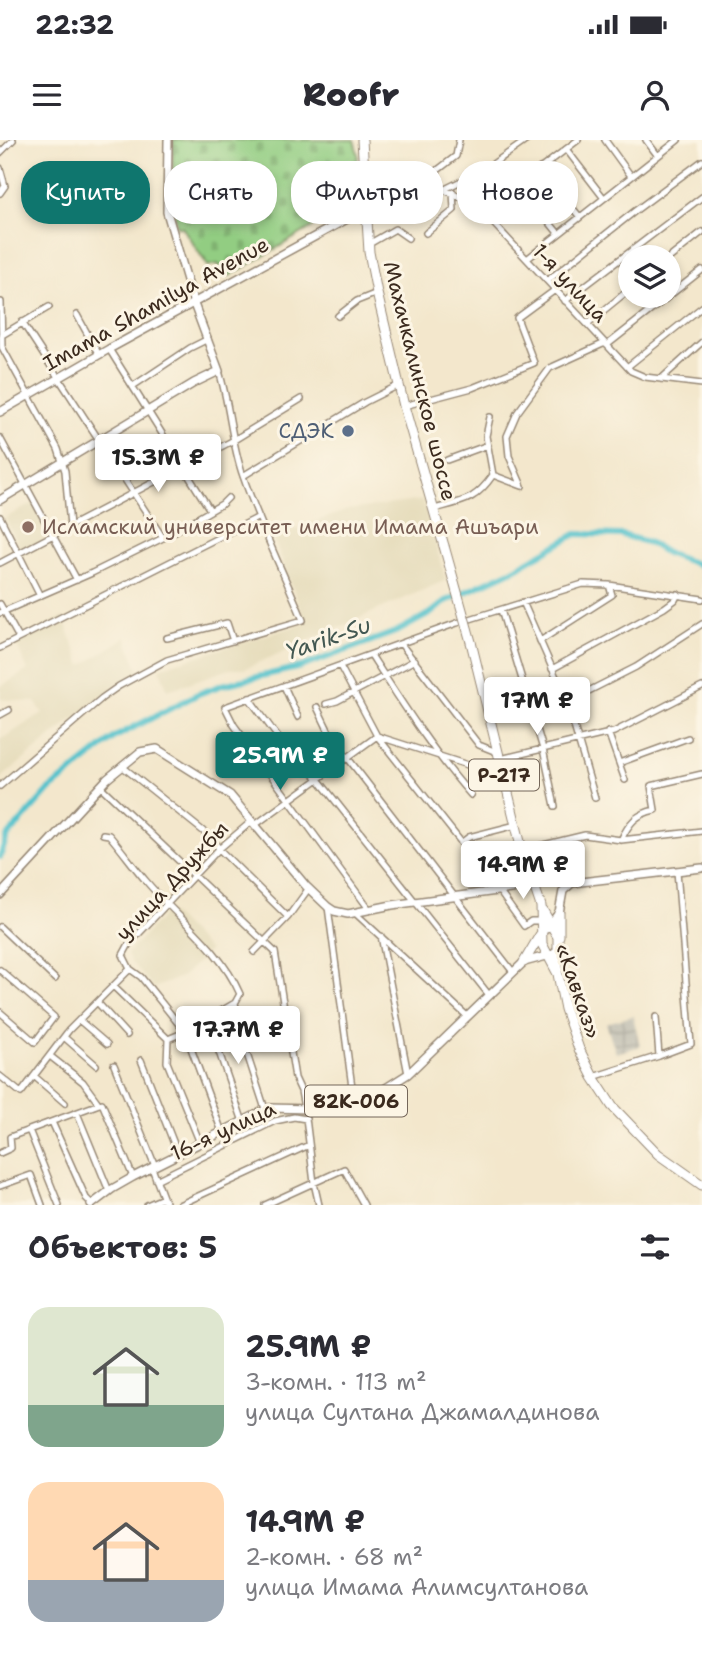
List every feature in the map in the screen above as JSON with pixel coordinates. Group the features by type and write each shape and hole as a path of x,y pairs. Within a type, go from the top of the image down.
{"highway":[{"name":"Махачкалинское шоссе","path":"362,140 364,161"},
{"name":"Махачкалинское шоссе","path":"368,224 377,293 404,406 471,642 500,759"},
{"name":"Р-217","path":"500,759 522,850 548,929 559,947"},
{"name":"Р-217","path":"558,975 559,913"},
{"name":"«Кавказ»","path":"548,929 542,944 558,975 565,1009 579,1049 593,1077 612,1106 658,1154 702,1185"},
{"path":"524,962 548,929"}],"main road":[{"path":"0,500 194,383 219,371 194,304 167,212 168,140"},
{"name":"Imama Shamilya Avenue","path":"0,412 338,224"},
{"path":"0,895 100,786 140,752 157,749 230,794 309,888 328,907 341,913 534,886"},
{"path":"548,929 559,913 560,896 566,886 572,883 702,868"},
{"path":"548,955 559,947"},
{"name":"82К-006","path":"91,1205 134,1177 269,1108 307,1109 354,1102 378,1093 408,1074 524,962 548,955"}],"street":[{"path":"0,153 13,140"},
{"path":"445,189 487,168 527,140"},
{"path":"550,161 578,140"},
{"path":"605,140 631,176"},
{"path":"646,140 658,156"},
{"path":"527,259 678,140"},
{"path":"443,166 456,156 461,141"},
{"path":"566,149 603,197"},
{"path":"547,281 702,162"},
{"path":"0,169 5,186 0,193"},
{"name":"1-я улица","path":"445,189 457,195"},
{"path":"426,233 454,210 453,192"},
{"path":"565,301 702,197"},
{"name":"1-я улица","path":"494,224 627,367"},
{"path":"551,224 558,233"},
{"path":"369,244 396,229 408,238"},
{"path":"681,249 702,232"},
{"path":"493,475 522,486 509,456 508,436 517,413 550,368 606,344 702,270"},
{"path":"404,406 472,388 534,363 517,318 555,290"},
{"path":"338,316 356,301 377,293"},
{"path":"587,324 618,299"},
{"path":"1,302 2,346 58,449 71,526"},
{"path":"1,337 49,307"},
{"path":"701,383 646,377 627,367 702,307"},
{"path":"77,315 99,355"},
{"path":"22,322 163,538"},
{"path":"132,386 208,339"},
{"path":"661,379 702,342"},
{"path":"109,349 210,510"},
{"path":"0,786 119,686 167,660 303,621 243,476 219,371"},
{"path":"243,476 365,402 399,385"},
{"path":"0,564 234,440 301,400"},
{"path":"434,509 473,498 493,475 486,436 490,417"},
{"path":"0,438 77,580"},
{"path":"447,460 488,445"},
{"path":"2,612 77,580 163,538 222,505 228,498"},
{"path":"0,517 40,596"},
{"path":"0,648 260,517"},
{"path":"369,909 234,725 225,706 523,602 583,584 609,585 702,599"},
{"path":"540,641 612,595 609,585"},
{"path":"552,669 664,608 675,600 678,594"},
{"path":"523,602 568,702 595,798"},
{"path":"0,604 2,612 19,638"},
{"path":"501,610 543,749 555,806"},
{"path":"167,638 228,623 233,641"},
{"path":"568,702 636,667 702,624"},
{"path":"401,644 478,745 500,759"},
{"path":"371,654 441,757 471,795"},
{"path":"326,704 415,660"},
{"path":"341,666 377,736 524,926 539,920"},
{"path":"284,686 298,717"},
{"path":"377,736 477,768 500,759 614,732 702,687"},
{"path":"249,698 291,755 298,756 318,779 489,995"},
{"path":"317,707 330,734 347,757 513,972"},
{"path":"0,715 9,710"},
{"path":"608,732 625,780"},
{"name":"улица Дружбы","path":"0,1076 21,1093 64,1037 130,969 123,955 129,944 219,849 290,801 377,736"},
{"path":"619,763 688,738"},
{"path":"123,767 213,839 219,849 288,917"},
{"path":"621,841 628,825 639,813 655,810 651,786 702,774"},
{"path":"100,786 275,952 295,1078 307,1109 309,1145 319,1205"},
{"path":"461,843 469,837 516,825"},
{"path":"475,861 585,835 621,841 702,831"},
{"path":"103,834 109,835 145,881 219,957 233,976 240,993 235,1003 208,1020 169,1038"},
{"path":"593,1077 691,1044 677,871"},
{"path":"254,952 288,917 309,888"},
{"path":"328,907 354,1102"},
{"path":"354,912 467,1016"},
{"path":"0,927 55,979"},
{"path":"380,935 408,1074"},
{"path":"130,969 142,977 185,1032 222,1132"},
{"path":"0,970 54,1017 35,1042 0,1012"},
{"path":"113,986 169,1038"},
{"path":"97,1002 127,1035"},
{"path":"235,1003 264,1106 269,1108"},
{"path":"656,1017 659,1056"},
{"path":"79,1020 107,1044"},
{"path":"208,1020 243,1122"},
{"path":"64,1037 96,1065"},
{"path":"169,1038 167,1062 200,1143"},
{"path":"50,1056 83,1082 100,1104 134,1177"},
{"path":"141,1060 178,1154"},
{"path":"114,1065 166,1205"},
{"path":"34,1076 65,1103"},
{"path":"0,1153 11,1148 10,1137 100,1104"},
{"path":"77,1113 109,1191"},
{"name":"16-я улица","path":"156,1180 275,1121 294,1117 306,1119"},
{"path":"52,1122 91,1205"},
{"path":"29,1130 59,1205"},
{"path":"179,1205 309,1145"},
{"path":"265,1205 344,1169 363,1205"},
{"path":"0,1186 31,1175 41,1205"},
{"path":"147,1205 163,1198"}],"shaded area":[{"path":"423,500 446,580 244,669 230,669 168,690 159,668 306,623 273,537 348,510"},
{"name":"Исламский университет имени Имама Ашъари","path":"34,503 51,535 23,554 5,518"},
{"path":"63,617 82,666 126,637 139,672 119,682 0,779 0,740 43,713 35,702 0,699 0,687 28,670 15,642"},
{"path":"168,910 209,951 183,976 154,988 127,954"},
{"path":"633,1016 640,1046 616,1053 606,1023"}],"green space":[{"path":"173,140 354,140 358,154 358,161 291,161 291,224 318,224 229,276 218,264 208,266 182,227 177,227 176,224 277,224 277,161 173,161"}],"waterway":[{"name":"Yarik-Su","path":"0,857 7,837 49,790 115,737 198,694 222,685 301,667 398,631 431,613 446,601 511,571 576,534 622,535 650,543 666,553 702,566"}],"place":[{"name":"СДЭК","path":"348,431"},
{"name":"Исламский университет имени Имама Ашъари","path":"28,527"}]}
